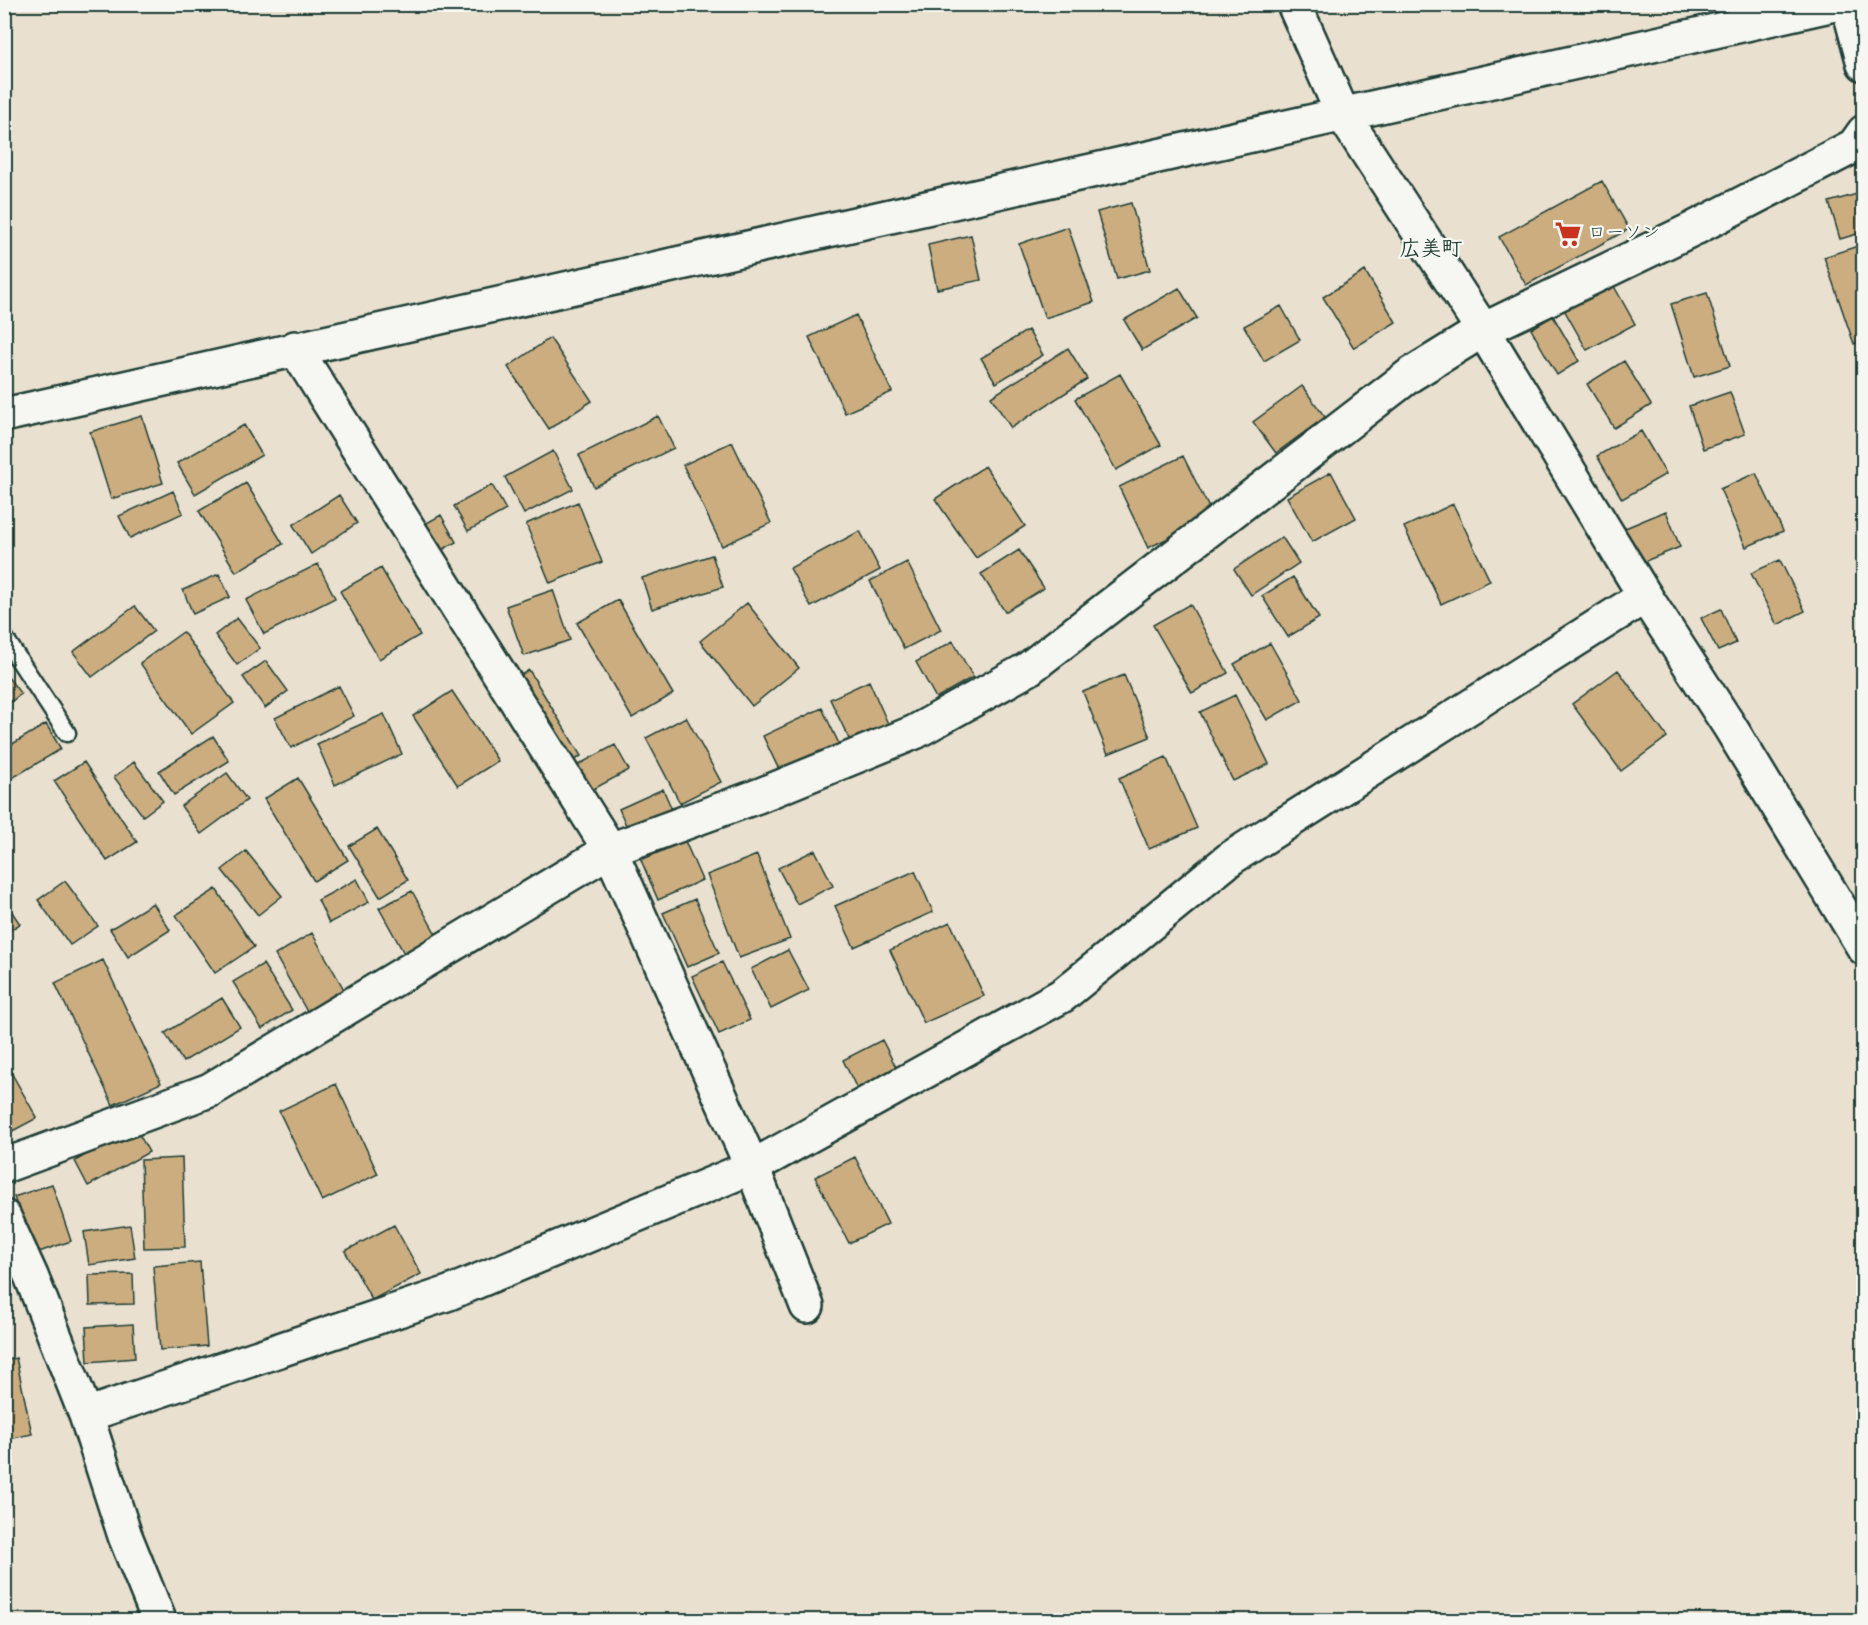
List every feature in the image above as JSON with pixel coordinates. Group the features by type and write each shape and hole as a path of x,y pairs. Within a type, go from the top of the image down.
{"street":[{"path":"1294,4 1343,115 1483,330 1645,596 1730,727 1863,948"},
{"path":"4,414 1343,115 1738,14 1835,4"},
{"path":"1848,4 1863,64"},
{"path":"4,1166 210,1090 610,850 758,796 915,732 1028,669 1410,375 1483,330 1695,228 1854,146 1863,132"},
{"path":"296,348 610,850 752,1167 807,1306"},
{"path":"86,1415 448,1293 752,1167 1063,995 1232,858 1645,596"},
{"path":"4,1217 32,1276 86,1415 125,1536 159,1620"}],"lane":[{"path":"4,637 67,733"}],"building":[{"path":"1602,181 1629,229 1526,285 1499,237"},
{"path":"1864,192 1864,232 1840,239 1829,202"},
{"path":"1131,203 1150,270 1117,279 1097,212"},
{"path":"1068,227 1094,302 1045,318 1019,244"},
{"path":"971,235 981,280 937,289 928,245"},
{"path":"1864,244 1864,340 1854,344 1824,257"},
{"path":"1365,271 1396,322 1354,348 1323,297"},
{"path":"1610,279 1635,324 1587,350 1562,306"},
{"path":"1179,288 1197,318 1142,350 1124,320"},
{"path":"1707,293 1730,366 1694,377 1671,304"},
{"path":"1281,306 1300,340 1264,361 1244,326"},
{"path":"856,315 892,392 845,413 809,337"},
{"path":"1553,316 1579,361 1557,375 1531,329"},
{"path":"1028,330 1043,355 996,383 981,358"},
{"path":"550,338 592,401 549,429 508,367"},
{"path":"1068,348 1087,379 1011,428 991,397"},
{"path":"1624,361 1651,405 1614,428 1587,384"},
{"path":"1120,374 1161,445 1116,470 1075,399"},
{"path":"1302,386 1325,417 1276,453 1253,422"},
{"path":"1730,392 1745,434 1703,449 1689,406"},
{"path":"142,416 163,483 111,499 90,432"},
{"path":"658,416 674,448 594,487 579,455"},
{"path":"244,425 262,455 195,494 177,463"},
{"path":"1641,431 1666,474 1622,499 1597,456"},
{"path":"732,442 771,523 722,546 683,465"},
{"path":"553,451 573,489 524,514 505,477"},
{"path":"1183,456 1213,516 1148,548 1119,487"},
{"path":"985,466 1025,526 976,558 935,499"},
{"path":"1331,472 1356,518 1312,542 1287,497"},
{"path":"1756,473 1783,531 1746,547 1720,489"},
{"path":"246,483 283,544 236,572 199,511"},
{"path":"492,485 506,510 468,531 454,506"},
{"path":"173,491 183,513 130,538 119,516"},
{"path":"339,495 357,523 311,554 293,525"},
{"path":"578,502 602,562 550,583 526,524"},
{"path":"1453,504 1490,581 1441,604 1404,527"},
{"path":"1666,511 1680,547 1638,564 1623,529"},
{"path":"441,515 456,542 416,565 400,538"},
{"path":"860,531 880,570 811,607 790,568"},
{"path":"1282,537 1299,563 1251,595 1234,569"},
{"path":"1019,550 1044,588 1005,612 981,574"},
{"path":"712,555 723,587 652,609 642,578"},
{"path":"1780,560 1805,611 1777,625 1751,573"},
{"path":"907,562 941,630 904,649 870,581"},
{"path":"318,564 335,598 264,634 246,600"},
{"path":"381,568 420,635 379,659 340,591"},
{"path":"219,574 230,597 193,614 183,590"},
{"path":"1293,577 1319,618 1288,637 1262,596"},
{"path":"553,590 570,640 524,656 506,606"},
{"path":"618,600 673,694 632,718 577,623"},
{"path":"747,603 799,668 752,706 700,641"},
{"path":"1190,604 1228,673 1192,693 1153,625"},
{"path":"135,606 154,631 92,677 73,652"},
{"path":"1721,609 1736,643 1718,651 1701,618"},
{"path":"237,618 260,648 237,665 215,635"},
{"path":"183,632 234,703 191,734 140,663"},
{"path":"953,641 973,677 936,698 916,662"},
{"path":"1270,643 1302,700 1267,720 1234,664"},
{"path":"266,661 288,691 265,708 243,677"},
{"path":"529,670 581,756 564,767 511,681"},
{"path":"1618,670 1667,737 1621,771 1572,704"},
{"path":"4,672 21,694 4,707"},
{"path":"1124,675 1150,737 1108,754 1083,692"},
{"path":"869,681 889,726 851,743 830,699"},
{"path":"339,686 354,716 291,748 275,718"},
{"path":"452,691 498,761 458,786 413,716"},
{"path":"1235,695 1269,764 1233,781 1200,712"},
{"path":"822,708 840,746 781,774 763,736"},
{"path":"384,714 402,754 335,785 317,744"},
{"path":"686,717 721,782 680,803 646,738"},
{"path":"46,724 61,749 4,783 4,749"},
{"path":"213,736 229,761 174,795 159,771"},
{"path":"615,745 629,770 575,799 561,774"},
{"path":"1166,757 1197,828 1149,849 1119,778"},
{"path":"84,762 137,842 107,861 54,781"},
{"path":"134,762 163,801 143,816 114,777"},
{"path":"227,773 247,800 201,834 181,806"},
{"path":"298,778 348,860 314,881 264,799"},
{"path":"663,789 674,814 630,834 619,809"},
{"path":"377,829 408,880 380,897 349,846"},
{"path":"685,841 702,880 658,900 641,860"},
{"path":"815,850 833,886 797,904 778,868"},
{"path":"246,851 282,896 258,915 222,870"},
{"path":"757,855 790,939 739,958 707,875"},
{"path":"915,871 933,912 854,947 835,906"},
{"path":"357,879 369,902 329,923 318,900"},
{"path":"65,881 98,926 70,945 38,900"},
{"path":"216,889 254,947 215,973 176,915"},
{"path":"412,891 438,938 405,955 379,908"},
{"path":"695,899 719,953 687,967 663,913"},
{"path":"4,900 20,924 4,934"},
{"path":"153,903 170,930 128,957 110,929"},
{"path":"950,922 984,996 924,1023 890,950"},
{"path":"312,933 346,993 309,1015 275,955"},
{"path":"788,950 809,990 771,1009 751,969"},
{"path":"103,960 161,1083 113,1105 55,983"},
{"path":"722,962 750,1020 719,1034 692,976"},
{"path":"263,964 292,1010 262,1029 233,982"},
{"path":"222,998 240,1027 183,1062 165,1033"},
{"path":"882,1040 899,1073 859,1093 843,1060"},
{"path":"4,1060 37,1118 5,1135 4,1134"},
{"path":"336,1084 378,1174 322,1201 279,1111"},
{"path":"135,1127 149,1152 88,1186 75,1161"},
{"path":"855,1157 888,1224 849,1243 815,1177"},
{"path":"182,1158 185,1247 144,1248 141,1160"},
{"path":"52,1184 71,1241 33,1254 14,1197"},
{"path":"130,1225 135,1258 89,1265 84,1232"},
{"path":"394,1225 421,1274 372,1300 345,1251"},
{"path":"200,1262 207,1346 160,1350 153,1266"},
{"path":"133,1274 134,1304 90,1305 89,1275"},
{"path":"133,1324 135,1358 88,1362 86,1327"},
{"path":"16,1358 32,1434 4,1440 4,1361"}],"place":[{"name":"ローソン","path":"1568,234"}],"district":[{"name":"広美町","path":"1431,251"}]}
